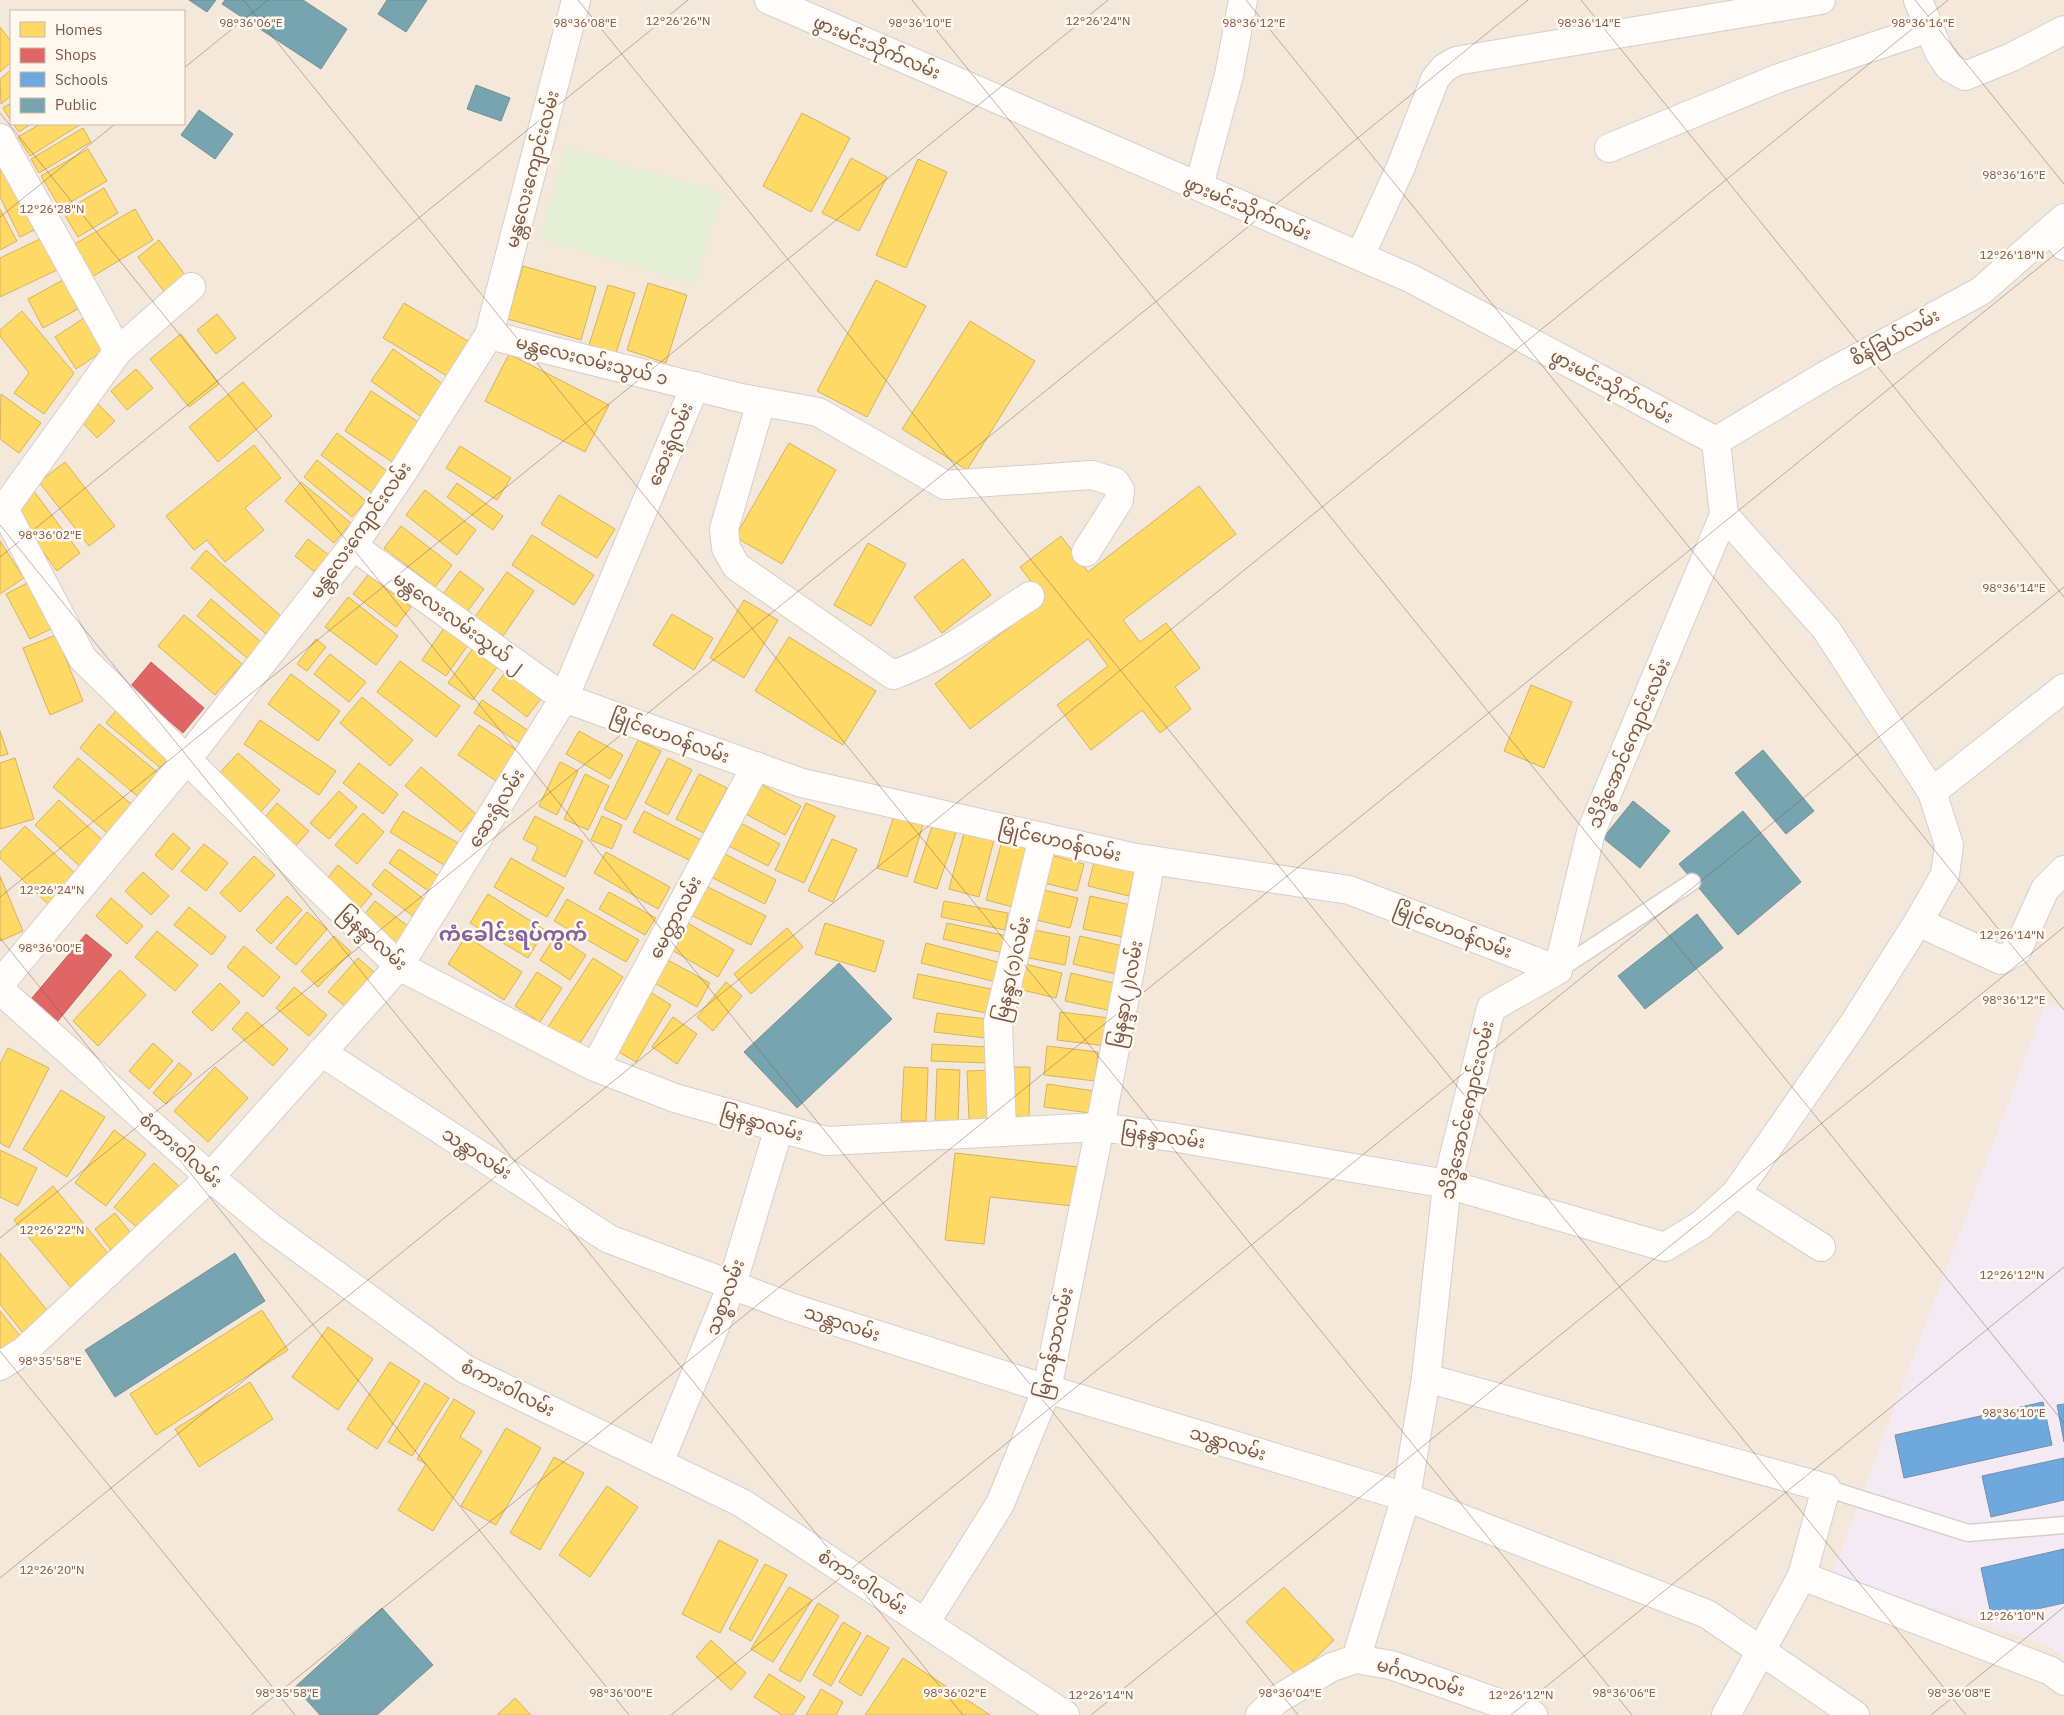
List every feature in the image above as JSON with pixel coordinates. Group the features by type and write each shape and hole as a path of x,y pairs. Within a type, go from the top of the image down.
{"street":[{"name":"မန္တလေးကျောင်းလမ်း","path":"0,984 187,759 353,546 402,473 489,335 576,0"},
{"name":"ဖွားမင်းသိုက်လမ်း","path":"769,0 1412,279 1716,441"},
{"path":"1199,186 1229,75 1243,0"},
{"path":"1360,256 1400,169 1435,79 1450,64 1466,59 1821,0"},
{"path":"1918,0 1939,52 1949,67 1965,76 2012,57 2064,30"},
{"path":"1609,148 1779,78 1929,28"},
{"path":"1,142 118,352"},
{"name":"စိန်ခြယ်လမ်း","path":"1716,441 1826,375 1981,291 2060,231"},
{"path":"2,510 118,352 191,287"},
{"name":"မန္တလေးလမ်းသွယ် ၁","path":"489,335 761,402 818,412 945,485 1092,475 1115,482 1120,490 1119,500 1086,552"},
{"name":"ဆေးရုံလမ်း","path":"0,1366 24,1351 210,1176 398,966 564,698 695,386"},
{"path":"761,402 724,529 726,548 736,566 893,675 918,666 942,653 1030,596"},
{"name":"သိဒ္ဓိအောင်ကျောင်းလမ်း","path":"1356,1659 1406,1497 1426,1378 1447,1184 1491,1008 1558,970 1592,832 1724,514 1716,441"},
{"name":"မြနန္ဒာလမ်း","path":"2,510 83,659 398,966 595,1067 675,1098 826,1141 1100,1127 1172,1137 1447,1184 1665,1248 1701,1225 1736,1193 1854,1023 1918,922 1945,876 1949,845 1932,792 1826,629 1724,514"},
{"name":"မန္တလေးလမ်းသွယ် ၂","path":"353,546 564,698"},
{"path":"1932,792 2064,688"},
{"name":"မြိုင်ဟေဝန်လမ်း","path":"564,698 802,783 1151,860 1349,890 1558,970"},
{"name":"မေတ္တာလမ်း","path":"595,1067 756,766"},
{"name":"မြနန္ဒာ(၁)လမ်း","path":"1002,1132 998,1022 1043,837"},
{"name":"မြနန္ဒာ(၂)လမ်း","path":"1100,1127 1151,860"},
{"path":"1918,922 2001,960 2017,951 2045,889 2064,870"},
{"name":"စံကားဝါလမ်း","path":"0,990 270,1227 465,1369 742,1503 1065,1715"},
{"name":"သန္တာလမ်း","path":"321,1052 610,1239 793,1308 1046,1389 1406,1497 1707,1614 1855,1715"},
{"name":"မြကန်သာလမ်း","path":"925,1623 1000,1504 1046,1389 1100,1127"},
{"name":"သစ္စာလမ်း","path":"659,1463 732,1285 779,1128"},
{"path":"1736,1193 1821,1247"},
{"path":"1426,1378 1826,1488 1802,1576 1726,1715"},
{"path":"1802,1576 2051,1672 2064,1681"},
{"name":"မင်္ဂလာလမ်း","path":"1260,1715 1278,1699 1332,1667 1356,1659 1391,1665 1533,1715"}],"lane":[{"path":"1558,970 1692,882"},
{"path":"1826,1488 1968,1533 2064,1525"}],"shaded area":[{"path":"0,0 2064,0 2064,1715 0,1715"},
{"path":"2045,1004 2064,1009 2064,1657 2047,1645 1832,1575"}],"green space":[{"path":"566,147 722,193 695,285 539,238"}],"building: Homes":[{"path":"0,27 10,40 10,63 0,72"},
{"path":"10,71 10,97 1,104 0,79"},
{"path":"10,104 10,119 3,108"},
{"path":"802,113 850,138 811,212 763,186"},
{"path":"14,125 30,125 19,132"},
{"path":"38,125 79,125 30,156 18,137"},
{"path":"83,128 91,142 39,173 31,159"},
{"path":"88,149 107,181 60,208 41,176"},
{"path":"851,158 887,177 859,231 822,213"},
{"path":"918,159 947,172 906,268 876,255"},
{"path":"0,165 40,227 20,237 0,197"},
{"path":"104,188 118,213 78,237 63,212"},
{"path":"0,209 17,241 0,250"},
{"path":"135,209 153,240 92,277 73,245"},
{"path":"42,238 57,270 0,297 0,258"},
{"path":"159,240 192,284 171,301 138,257"},
{"path":"523,266 596,287 581,340 508,319"},
{"path":"63,280 78,309 43,328 28,299"},
{"path":"876,280 926,306 867,417 817,391"},
{"path":"648,283 687,295 666,363 627,350"},
{"path":"608,285 635,293 616,353 589,345"},
{"path":"404,303 473,344 452,379 383,338"},
{"path":"22,311 74,373 44,414 14,393 29,373 0,336 0,330"},
{"path":"217,314 236,338 216,354 197,330"},
{"path":"84,318 106,349 76,369 55,337"},
{"path":"970,321 1035,361 967,470 902,429"},
{"path":"181,334 219,384 189,407 150,359"},
{"path":"393,349 446,386 423,418 371,381"},
{"path":"509,354 609,405 585,452 485,401"},
{"path":"136,369 153,388 127,410 111,391"},
{"path":"243,382 272,416 218,462 189,427"},
{"path":"371,391 420,423 394,463 345,431"},
{"path":"1,394 41,423 19,453 0,439"},
{"path":"96,402 115,421 97,438 79,419"},
{"path":"337,433 388,472 372,493 321,455"},
{"path":"789,443 836,470 782,564 735,537"},
{"path":"254,445 281,478 245,508 264,530 225,562 207,540 194,550 166,516"},
{"path":"460,446 511,478 497,500 446,468"},
{"path":"317,460 366,501 352,517 304,477"},
{"path":"65,462 115,526 89,546 39,482"},
{"path":"301,482 351,523 334,543 285,501"},
{"path":"457,483 503,516 493,530 447,497"},
{"path":"1199,486 1236,534 1123,620 1140,642 1166,623 1200,668 1175,687 1191,709 1160,733 1142,710 1091,750 1057,705 1108,666 1088,639 970,729 935,684 1045,600 1020,567 1061,536 1088,572"},
{"path":"33,490 80,553 57,571 10,507"},
{"path":"425,490 476,530 457,555 406,515"},
{"path":"559,495 615,529 597,558 541,524"},
{"path":"401,526 452,565 435,587 384,548"},
{"path":"532,535 594,575 574,605 512,565"},
{"path":"308,539 330,556 317,574 295,556"},
{"path":"0,541 24,578 0,594"},
{"path":"868,543 906,564 871,626 834,605"},
{"path":"206,550 281,616 266,634 191,568"},
{"path":"963,559 991,595 942,633 914,597"},
{"path":"460,571 484,589 467,612 443,594"},
{"path":"507,572 534,591 503,636 475,617"},
{"path":"368,575 411,607 396,627 353,594"},
{"path":"33,580 57,626 30,639 6,594"},
{"path":"348,597 398,636 376,665 325,627"},
{"path":"211,599 261,642 247,658 197,616"},
{"path":"744,600 778,620 744,678 710,658"},
{"path":"672,614 713,638 694,670 653,645"},
{"path":"184,615 242,664 215,695 158,646"},
{"path":"444,628 468,645 446,676 422,660"},
{"path":"56,635 83,701 50,715 23,648"},
{"path":"789,637 876,691 843,745 755,691"},
{"path":"316,639 326,647 307,671 297,664"},
{"path":"473,648 498,666 473,700 448,683"},
{"path":"330,654 366,682 349,702 314,674"},
{"path":"400,661 460,706 436,737 377,692"},
{"path":"507,670 542,697 527,717 492,690"},
{"path":"291,674 340,711 318,741 268,704"},
{"path":"1531,685 1572,702 1544,768 1504,751"},
{"path":"362,697 413,740 390,766 340,723"},
{"path":"482,700 529,731 521,744 474,713"},
{"path":"117,709 174,756 163,770 106,723"},
{"path":"260,720 336,771 319,795 244,744"},
{"path":"99,724 162,776 142,800 80,748"},
{"path":"479,725 521,753 499,783 458,755"},
{"path":"0,731 8,754 0,756"},
{"path":"579,731 623,755 610,779 566,754"},
{"path":"638,740 661,751 626,820 604,809"},
{"path":"238,753 280,790 259,814 216,777"},
{"path":"15,758 34,819 0,829 0,763"},
{"path":"78,758 137,809 112,837 53,787"},
{"path":"668,758 692,770 668,815 645,803"},
{"path":"560,762 578,771 557,815 539,806"},
{"path":"359,763 398,794 383,814 343,783"},
{"path":"421,767 476,814 461,832 405,786"},
{"path":"585,774 609,786 588,830 564,819"},
{"path":"699,774 727,788 704,833 676,819"},
{"path":"758,783 801,806 785,835 742,812"},
{"path":"339,791 357,807 329,839 310,823"},
{"path":"59,800 109,846 86,872 35,825"},
{"path":"277,803 309,831 292,850 260,823"},
{"path":"806,803 835,816 804,883 775,870"},
{"path":"896,809 925,818 907,877 877,868"},
{"path":"403,811 458,843 444,865 390,832"},
{"path":"644,811 703,841 693,862 633,832"},
{"path":"363,813 384,832 357,864 335,845"},
{"path":"535,816 583,841 565,877 532,860 538,847 523,839"},
{"path":"602,816 622,825 612,849 591,840"},
{"path":"741,823 780,844 768,866 729,846"},
{"path":"933,823 957,830 937,889 914,882"},
{"path":"25,826 80,878 52,908 0,858 0,852"},
{"path":"173,833 190,848 172,870 155,855"},
{"path":"964,833 994,840 979,897 949,889"},
{"path":"832,839 857,849 833,902 808,891"},
{"path":"1002,841 1033,849 1017,908 986,900"},
{"path":"204,844 228,863 206,891 181,871"},
{"path":"399,849 445,880 434,895 389,863"},
{"path":"606,852 670,887 658,909 594,873"},
{"path":"723,853 776,880 765,904 711,877"},
{"path":"1043,853 1084,864 1077,891 1036,881"},
{"path":"254,856 275,875 240,912 220,893"},
{"path":"511,858 564,888 547,917 494,887"},
{"path":"1095,858 1136,868 1129,896 1088,886"},
{"path":"338,865 372,894 355,914 320,887"},
{"path":"385,869 430,904 418,920 372,885"},
{"path":"143,872 169,896 151,915 125,891"},
{"path":"0,876 23,931 0,941"},
{"path":"706,886 766,916 751,945 691,915"},
{"path":"1031,887 1078,898 1070,928 1024,917"},
{"path":"609,892 656,918 645,935 599,909"},
{"path":"488,894 545,930 528,958 470,923"},
{"path":"287,896 302,910 271,944 256,930"},
{"path":"1090,896 1135,906 1128,938 1083,929"},
{"path":"111,898 143,926 127,944 96,916"},
{"path":"567,899 639,940 626,962 554,921"},
{"path":"375,901 413,930 398,949 360,920"},
{"path":"944,901 1008,913 1005,930 941,917"},
{"path":"189,907 226,937 212,955 174,925"},
{"path":"307,912 327,929 296,965 276,948"},
{"path":"686,922 734,950 718,977 670,949"},
{"path":"825,923 884,941 875,972 815,954"},
{"path":"947,923 1007,936 1003,953 943,939"},
{"path":"787,928 803,947 751,994 734,974"},
{"path":"1024,928 1070,937 1065,965 1019,956"},
{"path":"157,931 198,965 175,991 135,957"},
{"path":"556,935 586,955 570,980 540,960"},
{"path":"334,936 351,952 318,987 301,971"},
{"path":"466,936 522,972 504,1000 448,964"},
{"path":"1080,936 1127,947 1120,975 1073,964"},
{"path":"926,943 1001,963 996,982 921,963"},
{"path":"244,946 280,977 263,997 227,967"},
{"path":"358,958 375,973 346,1007 328,992"},
{"path":"593,958 623,977 578,1046 548,1027"},
{"path":"666,959 710,983 697,1007 653,982"},
{"path":"1021,963 1062,973 1056,998 1014,988"},
{"path":"120,970 146,995 98,1046 73,1021"},
{"path":"537,972 562,988 540,1022 515,1006"},
{"path":"1071,973 1118,984 1112,1011 1065,1001"},
{"path":"918,974 991,989 986,1013 913,998"},
{"path":"726,982 742,996 713,1031 697,1017"},
{"path":"220,983 240,1002 212,1031 192,1012"},
{"path":"294,987 327,1015 309,1036 276,1008"},
{"path":"647,990 671,1005 636,1062 612,1048"},
{"path":"247,1012 288,1049 273,1066 232,1029"},
{"path":"1060,1012 1110,1018 1107,1046 1057,1040"},
{"path":"937,1013 987,1019 985,1038 934,1032"},
{"path":"673,1017 697,1034 677,1064 652,1047"},
{"path":"153,1043 173,1061 149,1089 129,1071"},
{"path":"932,1044 989,1047 988,1063 931,1061"},
{"path":"1047,1046 1098,1052 1095,1081 1044,1075"},
{"path":"8,1048 49,1068 9,1148 0,1143 0,1064"},
{"path":"179,1063 192,1074 166,1104 153,1093"},
{"path":"215,1067 248,1098 208,1142 174,1111"},
{"path":"904,1067 928,1068 926,1121 901,1121"},
{"path":"1009,1067 1030,1067 1029,1117 1008,1117"},
{"path":"937,1069 960,1070 958,1122 935,1121"},
{"path":"993,1070 996,1119 969,1121 967,1071"},
{"path":"1047,1084 1094,1091 1090,1113 1044,1107"},
{"path":"61,1090 105,1117 67,1177 23,1149"},
{"path":"114,1130 146,1154 106,1206 75,1183"},
{"path":"0,1150 37,1168 18,1206 0,1197"},
{"path":"955,1153 1078,1167 1073,1206 990,1197 984,1244 945,1240"},
{"path":"154,1163 182,1189 142,1232 114,1207"},
{"path":"53,1186 111,1257 72,1289 14,1220"},
{"path":"115,1213 137,1241 116,1257 95,1229"},
{"path":"0,1253 52,1316 26,1337 0,1304"},
{"path":"262,1310 288,1350 156,1435 130,1394"},
{"path":"0,1311 21,1337 0,1354"},
{"path":"328,1327 373,1359 338,1410 292,1377"},
{"path":"390,1362 420,1381 377,1449 347,1429"},
{"path":"250,1382 273,1419 199,1467 175,1429"},
{"path":"425,1383 449,1398 412,1456 388,1442"},
{"path":"454,1399 475,1412 460,1437 482,1451 433,1531 398,1510 426,1464 417,1459"},
{"path":"506,1428 541,1448 496,1525 461,1506"},
{"path":"554,1457 584,1473 540,1550 510,1533"},
{"path":"607,1486 638,1507 590,1577 559,1555"},
{"path":"719,1540 758,1560 720,1633 682,1614"},
{"path":"765,1564 787,1575 751,1641 729,1629"},
{"path":"789,1587 812,1600 773,1662 751,1649"},
{"path":"1284,1587 1334,1640 1297,1676 1246,1622"},
{"path":"818,1603 839,1616 800,1682 779,1670"},
{"path":"843,1622 861,1633 831,1686 813,1675"},
{"path":"867,1635 889,1648 861,1696 839,1682"},
{"path":"711,1640 746,1673 731,1690 696,1657"},
{"path":"903,1658 990,1715 865,1715"},
{"path":"769,1674 805,1697 793,1715 782,1715 754,1697"},
{"path":"821,1689 843,1702 836,1715 806,1715"},
{"path":"515,1698 531,1715 497,1715"}],"building: Shops":[{"path":"151,662 204,708 183,733 130,687"},
{"path":"86,934 112,955 53,1027 26,1005"}],"building: Schools":[{"path":"2043,1402 2052,1445 1904,1478 1895,1435"},
{"path":"2064,1404 2064,1442 2057,1405"},
{"path":"2064,1458 2064,1500 1991,1517 1982,1476"},
{"path":"2064,1549 2064,1603 1992,1619 1981,1568"}],"building: Public":[{"path":"189,0 216,0 207,12"},
{"path":"225,0 303,0 347,29 321,69 222,4"},
{"path":"387,0 427,0 406,32 378,14"},
{"path":"476,85 510,98 501,121 467,109"},
{"path":"199,110 233,134 215,159 181,135"},
{"path":"1763,750 1814,811 1786,834 1735,773"},
{"path":"1633,801 1670,831 1640,868 1603,838"},
{"path":"1743,811 1801,882 1738,935 1679,864"},
{"path":"1697,914 1723,948 1645,1009 1618,976"},
{"path":"839,963 892,1019 797,1108 744,1052"},
{"path":"235,1253 265,1301 115,1397 85,1350"},
{"path":"382,1608 433,1665 377,1715 320,1715 295,1687"}],"district":[{"name":"ကံခေါင်းရပ်ကွက်","path":"513,933"}]}
